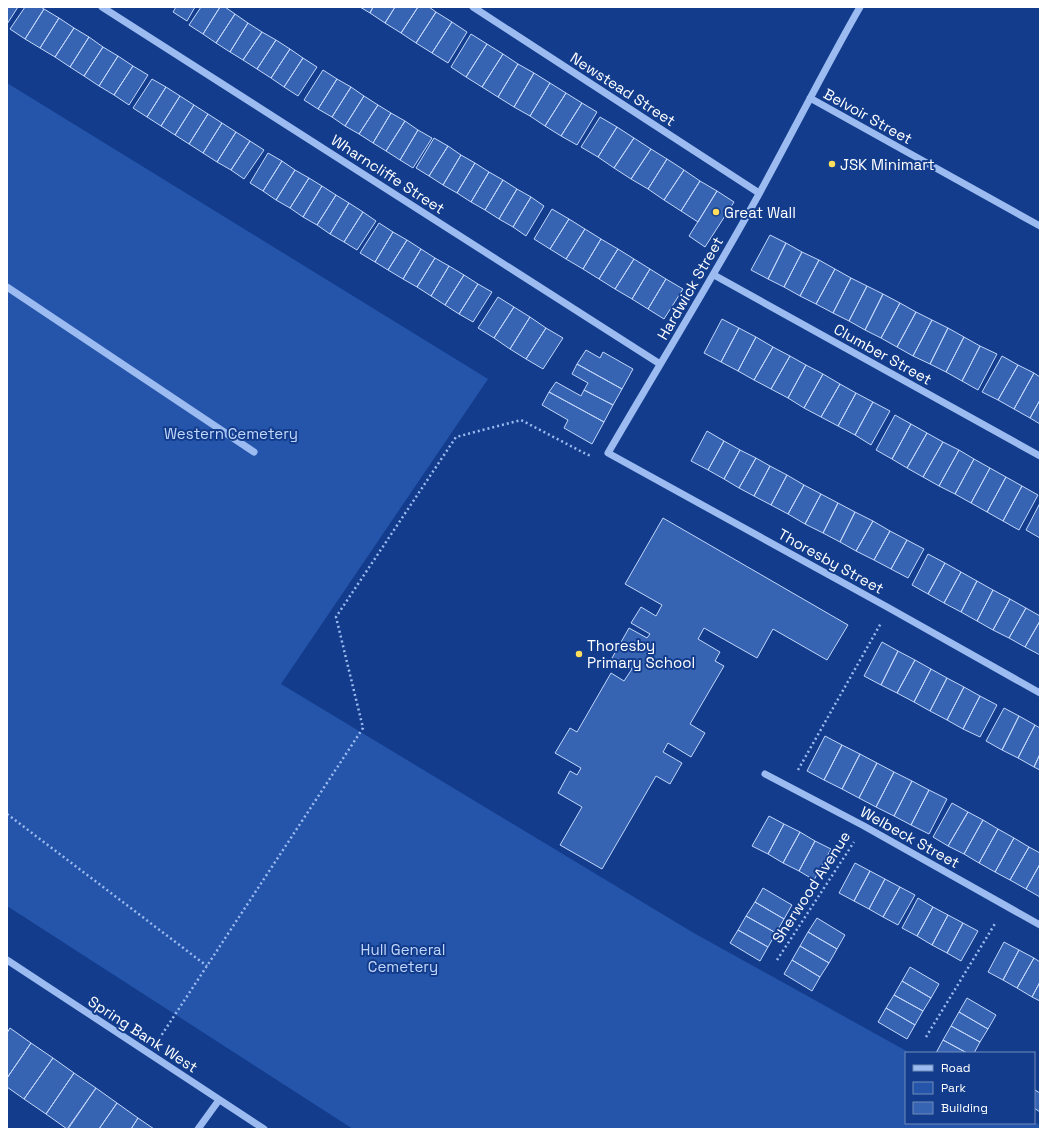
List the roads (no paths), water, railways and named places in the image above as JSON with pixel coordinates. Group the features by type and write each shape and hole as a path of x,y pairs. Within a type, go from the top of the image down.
{"street":[{"name":"Wharncliffe Street","path":"102,7 660,364"},
{"name":"Newstead Street","path":"473,7 759,193"},
{"name":"Hardwick Street","path":"608,453 714,275 860,7"},
{"name":"Belvoir Street","path":"810,98 1040,226"},
{"name":"Clumber Street","path":"714,275 1040,456"},
{"path":"7,286 254,452"},
{"name":"Thoresby Street","path":"608,453 1040,693"},
{"name":"Welbeck Street","path":"765,774 864,826 1040,925"},
{"name":"Spring Bank West","path":"7,960 264,1129"},
{"path":"198,1129 219,1100"}],"place":[{"name":"JSK Minimart","path":"832,164"},
{"name":"Great Wall","path":"716,212"},
{"name":"Thoresby Primary School","path":"579,654"}],"park label":[{"name":"Western Cemetery","path":"231,433"},
{"name":"Hull General Cemetery","path":"403,958"}]}
